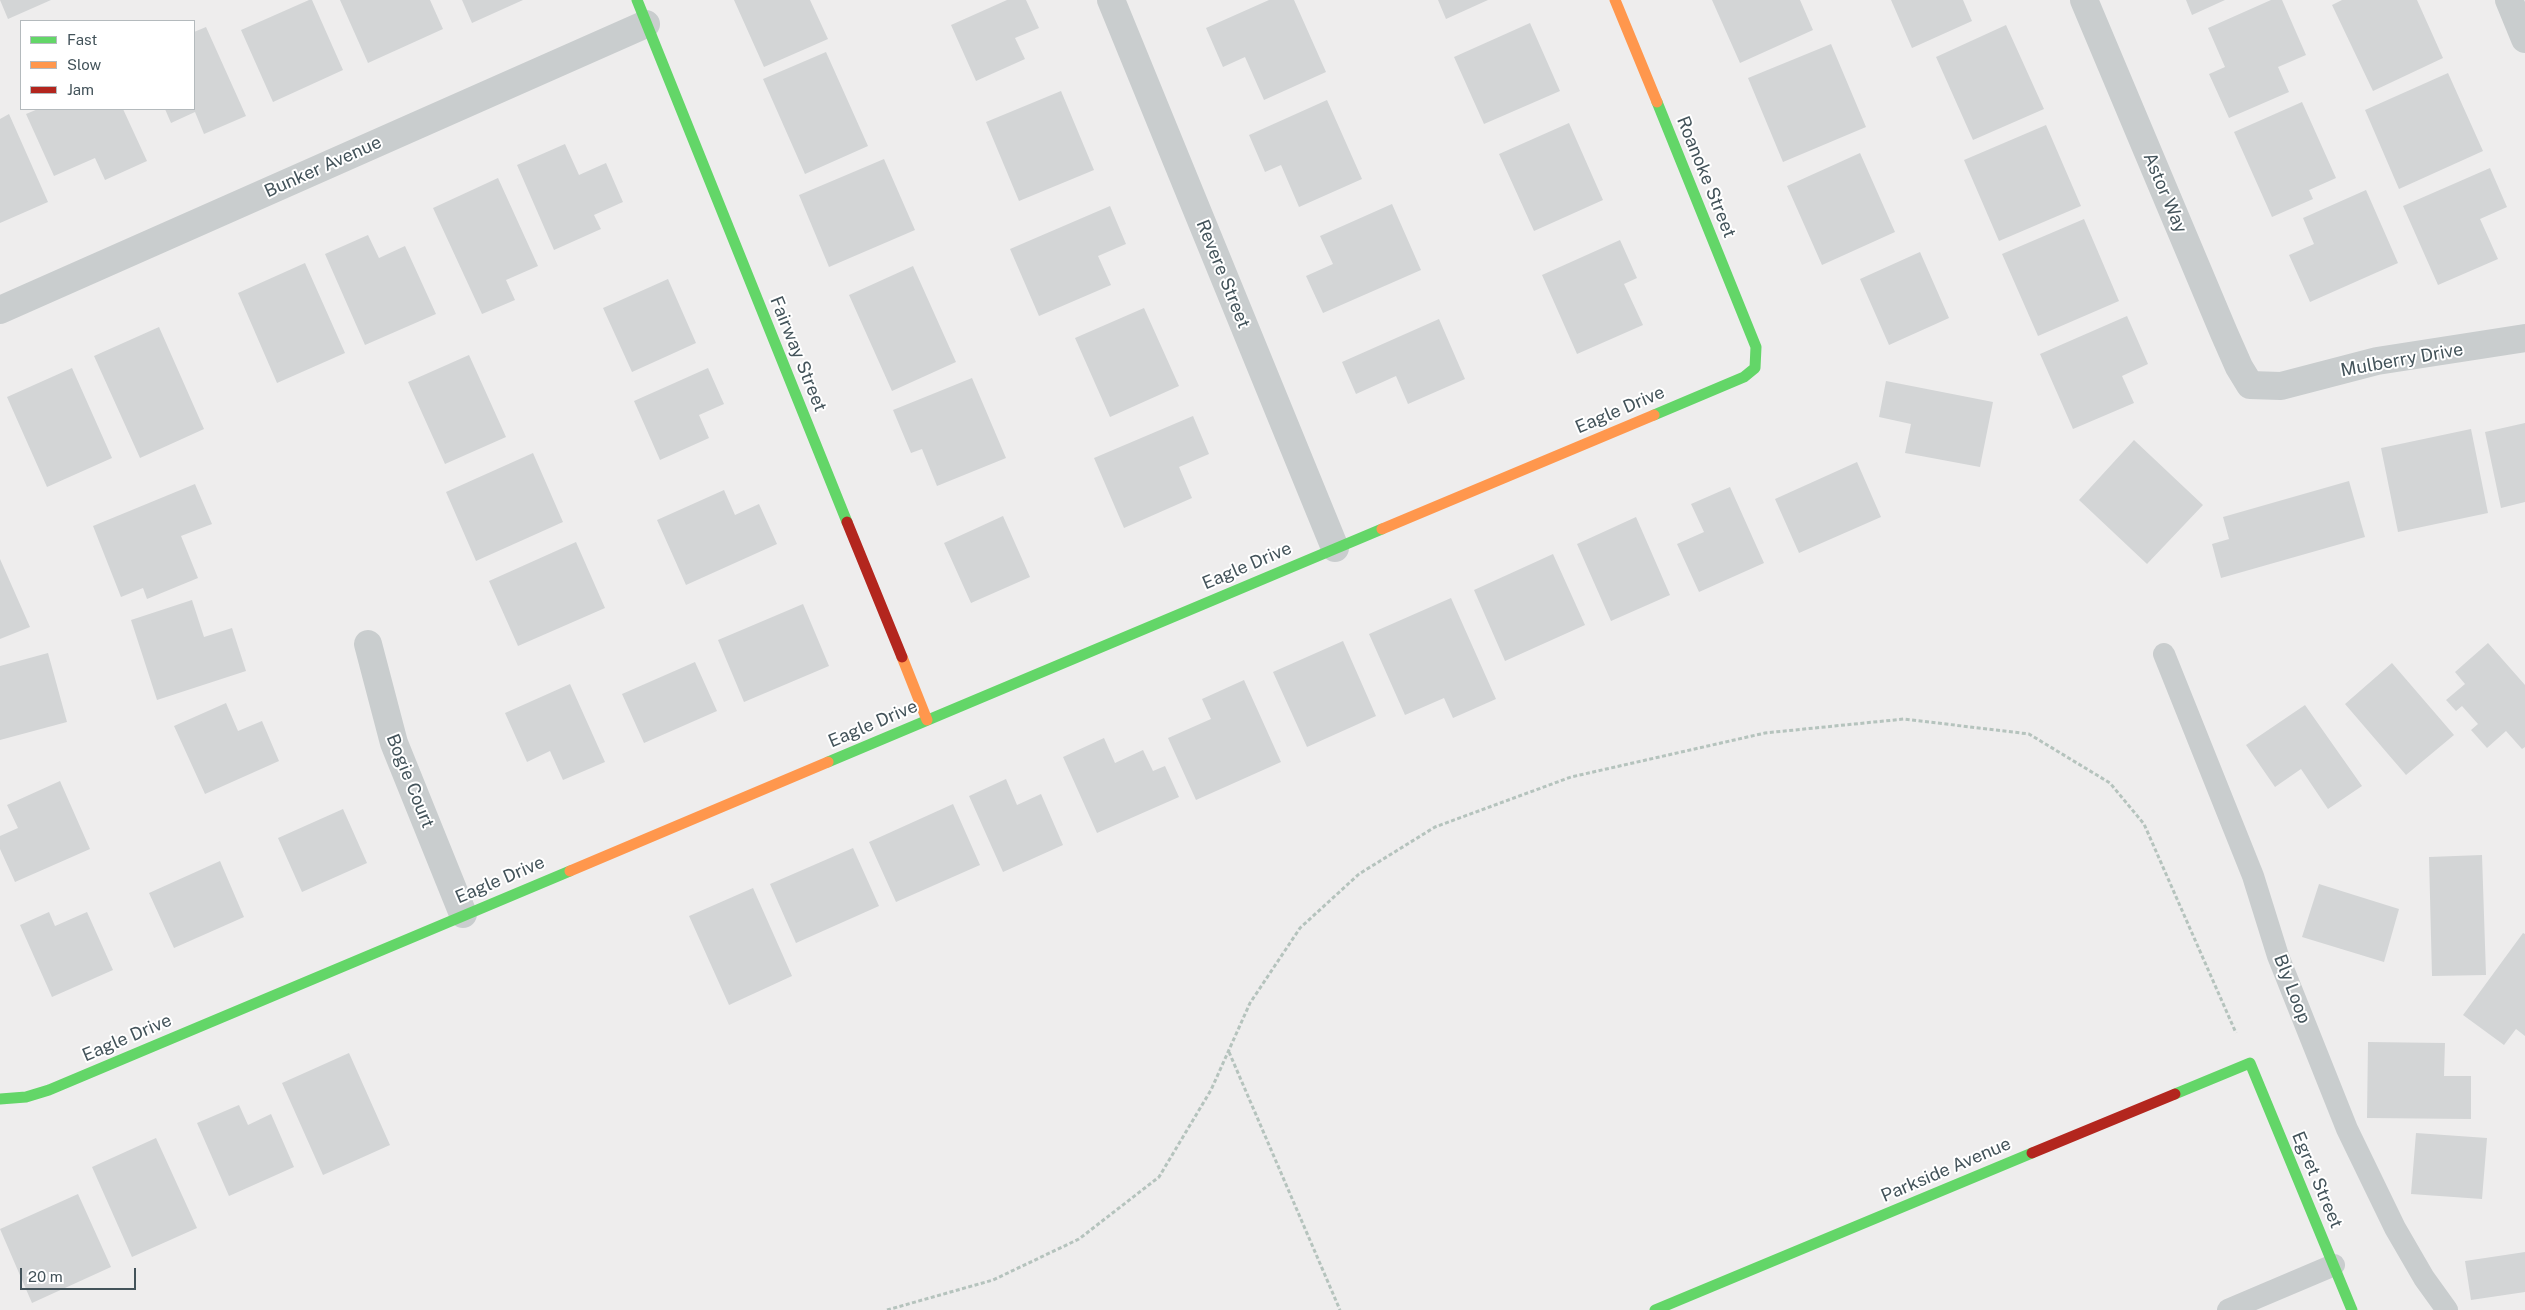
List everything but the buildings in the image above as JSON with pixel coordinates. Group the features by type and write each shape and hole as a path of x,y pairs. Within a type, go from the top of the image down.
{"street":[{"name":"Revere Street","path":"1111,0 1335,548"},
{"name":"Roanoke Street","path":"1615,0 1756,347 1755,368"},
{"name":"Astor Way","path":"2084,0 2224,333 2239,367 2250,385"},
{"path":"2509,0 2525,39"},
{"name":"Bunker Avenue","path":"0,310 642,12"},
{"name":"Fairway Street","path":"642,12 927,720"},
{"name":"Mulberry Drive","path":"2250,385 2281,386 2377,361 2525,338"},
{"name":"Eagle Drive","path":"0,1099 26,1097 49,1090 463,914 1707,392 1732,386 1744,380 1755,368"},
{"name":"Bogie Court","path":"368,644 394,743 463,914"},
{"name":"Egret Street","path":"2250,1063 2352,1310"},
{"name":"Parkside Avenue","path":"1655,1310 2250,1063"}],"lane":[{"name":"Bly Loop","path":"2164,654 2253,876 2278,956 2347,1129 2395,1228 2424,1278 2447,1310"},
{"path":"2228,1310 2334,1265"}],"path":[{"path":"887,1310 993,1280 1079,1239 1159,1177 1211,1090 1250,1002 1300,928 1359,874 1435,827 1580,775 1765,733 1904,719 2028,734 2110,783 2144,824 2250,1063"},
{"path":"1229,1051 1340,1310"}],"traffic: fast":[{"path":"637,0 847,522"},
{"path":"1654,415 1744,377 1755,368 1756,347 1657,102"},
{"path":"828,762 1382,529"},
{"path":"0,1099 26,1097 49,1090 570,871"},
{"path":"2175,1094 2250,1063 2352,1310"},
{"path":"1655,1310 2032,1153"}],"traffic: slow":[{"path":"1615,0 1657,102"},
{"path":"1382,529 1654,415"},
{"path":"902,657 927,720"},
{"path":"570,871 828,762"}],"traffic: jam":[{"path":"847,522 902,657"},
{"path":"2032,1153 2175,1094"}]}
